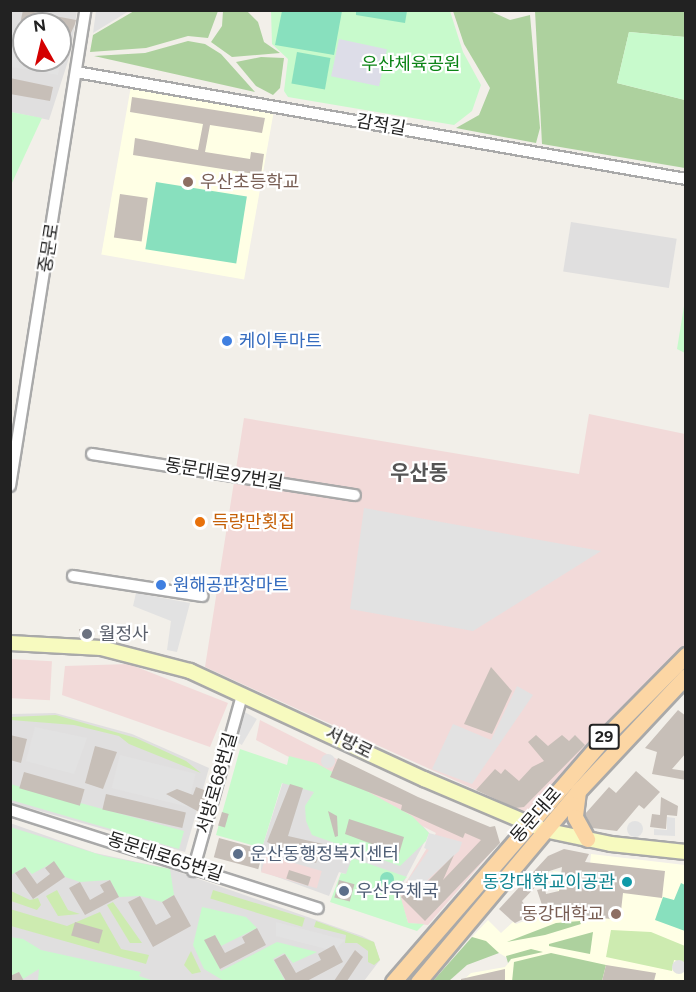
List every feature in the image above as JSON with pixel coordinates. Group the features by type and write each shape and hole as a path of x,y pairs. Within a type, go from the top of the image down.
{"main road":[{"name":"서방로","path":"10,643 62,644 123,652 190,671 544,830 586,839 686,852"},
{"name":"동문대로","path":"393,981 528,824 686,655"},
{"name":"동문대로","path":"418,981 578,791 686,676"},
{"path":"578,791 575,817 586,839"}],"street":[{"name":"중문로","path":"10,486 85,10"},
{"name":"감적길","path":"76,72 686,178"},
{"name":"동문대로97번길","path":"92,454 355,495"},
{"path":"73,576 202,596"},
{"name":"서방로68번길","path":"194,869 242,695"},
{"name":"동문대로65번길","path":"10,810 318,908"}],"shaded area":[{"path":"96,10 129,11 93,33"},
{"path":"10,11 77,11 72,42 72,12 12,12 12,72 65,72 49,120 11,112"},
{"path":"339,39 387,49 379,86 331,76"},
{"path":"40,72 59,72 58,75"},
{"name":"우산초등학교","path":"131,86 274,111 244,280 101,254"},
{"path":"571,222 677,239 669,288 563,271"},
{"path":"589,414 685,434 685,648 529,814 205,667 244,418 579,474"},
{"path":"364,508 601,551 473,631 350,609"},
{"path":"136,593 190,603 177,652 167,650 171,621 133,606"},
{"path":"10,659 52,661 50,700 10,698"},
{"path":"129,664 228,703 210,747 62,695 65,666"},
{"path":"517,686 533,695 472,784 432,769 453,724 491,740"},
{"path":"243,711 257,719 242,745 228,737"},
{"path":"55,713 132,734 209,768 185,852 11,803 11,714"},
{"path":"260,720 500,842 428,925 408,923 399,894 436,833 256,740"},
{"path":"35,727 87,738 74,774 26,761"},
{"path":"328,754 333,756 335,761 333,766 328,768 323,766 321,761 323,756"},
{"path":"120,755 196,774 187,807 112,788"},
{"path":"288,766 409,810 429,833 399,891 339,872 329,896 261,871 262,848"},
{"path":"667,817 675,818 675,836 654,835 654,829 667,830"},
{"path":"632,821 638,821 643,829 641,835 632,837 627,832 627,826"},
{"path":"10,823 95,853 170,869 362,936 374,942 380,960 364,981 11,981"},
{"path":"429,833 462,842 459,851 423,884 414,884 408,880 429,850 424,848"},
{"name":"동강대학교","path":"591,854 685,865 685,981 461,982 471,973 505,967 511,960 472,937 488,920 501,933 513,922 516,924 562,908 553,871 589,875"},
{"path":"266,855 322,871 317,888 261,872"},
{"path":"276,922 345,940 334,951 276,936"},
{"path":"679,960 684,962 686,967 684,972 679,974 674,972 672,967 674,962"}],"green space":[{"path":"356,10 407,11 405,23 356,15"},
{"path":"134,11 218,11 208,38 188,36 146,48 90,52 93,35"},
{"path":"223,11 247,11 258,22 264,42 280,53 232,57 211,42 222,26"},
{"name":"우산체육공원","path":"271,11 450,11 463,52 481,85 472,111 454,125 288,97 284,91 288,59 272,44"},
{"path":"282,11 342,11 334,55 275,45"},
{"path":"453,11 490,11 510,20 530,15 540,128 536,143 456,128 479,115 490,88 464,44"},
{"path":"535,11 685,11 685,37 629,32 617,83 685,100 685,168 542,144"},
{"path":"629,32 685,37 685,100 617,83"},
{"path":"188,41 205,44 221,54 255,92 94,56 145,53"},
{"path":"297,52 330,58 325,89 291,84"},
{"path":"261,57 284,58 280,88 273,95 256,86 236,62"},
{"path":"10,112 42,118 11,185"},
{"path":"156,182 247,196 236,264 145,249"},
{"path":"685,300 685,353 677,349"},
{"path":"56,715 136,738 186,761 201,773 129,744 119,736 74,725 11,720 11,717"},
{"path":"240,749 287,765 289,756 316,763 412,816 429,833 426,841 400,866 312,835 306,821 305,806 314,792 282,783 262,848 216,835"},
{"path":"10,784 184,831 179,849 11,800"},
{"path":"10,827 104,856 170,869 174,895 162,902 140,896 119,897 110,880 80,882 65,877 54,862 32,874 25,867 11,875"},
{"path":"352,858 407,877 394,889 399,891 408,923 424,924 417,931 330,902 341,873 346,874"},
{"path":"384,872 390,872 394,879 390,886 384,886 380,882 380,876"},
{"path":"681,883 685,885 685,931 655,920 663,897 674,900"},
{"path":"57,890 68,910 80,914 58,916 46,896"},
{"path":"213,890 305,918 302,927 210,899"},
{"path":"11,891 30,900 38,898 41,905 37,910 11,901"},
{"path":"113,902 142,943 130,943 107,905"},
{"path":"202,907 246,917 257,928 221,946 215,935 205,940 221,971 277,942 317,952 293,963 284,953 273,959 285,981 224,981 204,969 193,945"},
{"path":"10,909 67,926 100,912 121,949 149,955 146,964 11,926"},
{"path":"316,921 374,942 380,960 374,965 368,962 368,951 357,943 345,943 346,935 314,927"},
{"path":"580,921 581,924 545,935 507,942 556,923"},
{"path":"611,930 651,932 685,946 685,963 674,960 672,971 606,957"},
{"path":"593,932 590,954 549,946 549,944"},
{"path":"10,937 23,939 41,950 141,972 139,976 154,981 38,981 39,969 23,979 19,972 11,976"},
{"path":"472,937 486,941 499,953 467,965 449,981 433,981"},
{"path":"531,949 543,952 511,959 508,963 506,956"},
{"path":"191,951 201,972 192,974 184,965"},
{"path":"551,953 606,965 602,981 512,982 514,962"}],"building":[{"path":"72,19 76,20 72,31"},
{"path":"10,78 53,87 50,101 10,94"},
{"path":"132,97 265,118 262,133 210,125 205,152 250,159 251,152 264,154 261,175 133,155 135,138 198,150 203,124 130,112"},
{"path":"120,194 148,198 142,241 114,238"},
{"name":"월정사","path":"79,629 95,631 94,638 79,637"},
{"path":"491,667 512,691 492,734 464,724"},
{"path":"678,710 686,716 686,753 672,769 686,771 686,780 652,774 657,752 645,748"},
{"path":"10,735 27,739 21,763 10,760"},
{"path":"536,735 548,746 562,735 569,741 575,735 585,745 524,807 515,808 476,790 495,769 501,774 505,769 519,781 532,767 544,761 528,742"},
{"path":"95,746 117,752 103,789 85,783"},
{"path":"338,758 418,797 490,827 495,826 500,843 425,921 401,897 415,883 421,888 454,855 443,880 481,840 465,833 463,838 401,810 402,805 330,777"},
{"path":"636,771 660,792 644,809 639,805 617,831 592,828 585,814 609,787 616,793"},
{"path":"24,772 85,789 80,806 19,788"},
{"path":"290,784 303,788 288,836 323,844 316,863 267,842"},
{"path":"196,787 207,791 201,813 166,794 177,789 193,795"},
{"path":"106,794 186,812 182,828 102,810"},
{"path":"661,797 678,806 677,816 667,815 666,829 650,827 652,814 660,815"},
{"path":"328,811 337,816 338,836 335,837"},
{"path":"222,812 229,814 225,827 218,825"},
{"path":"349,819 404,837 399,854 345,834"},
{"name":"운산동행정복지센터","path":"219,838 263,850 258,869 214,857"},
{"path":"564,849 589,854 585,862 665,871 662,898 623,893 620,920 566,914 566,906 544,911 537,890 545,888 546,894 559,891 562,867 537,875 539,883 522,901 531,915 515,923 499,909 548,856"},
{"path":"54,861 65,877 33,899 15,873 25,867 37,884 50,874 45,868"},
{"path":"289,870 311,877 308,886 286,879"},
{"path":"110,880 119,897 85,915 69,888 80,882 90,900 104,892 100,885"},
{"name":"우산우체국","path":"339,880 354,884 350,902 334,897"},
{"path":"174,895 191,926 153,947 128,902 140,896 156,925 171,917 162,902"},
{"path":"75,922 103,930 99,943 71,935"},
{"path":"257,928 266,945 220,969 204,940 215,935 225,953 245,943 242,937"},
{"path":"334,945 343,962 307,981 286,981 274,960 285,954 296,973 321,960 318,954"},
{"path":"355,950 363,957 347,981 334,981"},
{"path":"606,965 656,973 654,981 602,981"},
{"path":"505,969 505,981 461,981 461,979"},
{"path":"19,972 24,981 10,981 10,976"}],"place":[{"name":"우산초등학교","path":"188,182"},
{"name":"케이투마트","path":"227,341"},
{"name":"득량만횟집","path":"200,522"},
{"name":"원해공판장마트","path":"161,585"},
{"name":"월정사","path":"87,634"},
{"name":"운산동행정복지센터","path":"238,854"},
{"name":"동강대학교이공관","path":"627,882"},
{"name":"우산우체국","path":"344,891"},
{"name":"동강대학교","path":"616,914"}],"district":[{"name":"우산동","path":"419,473"}]}
